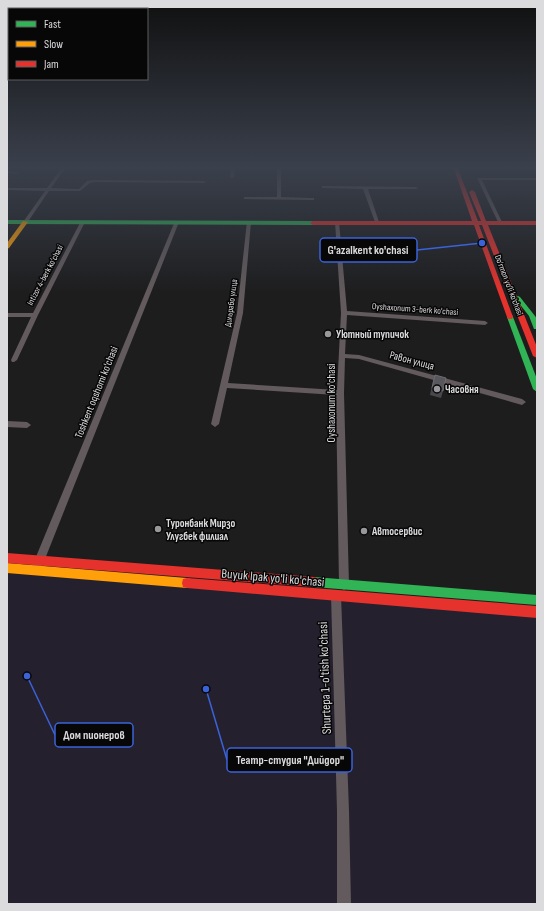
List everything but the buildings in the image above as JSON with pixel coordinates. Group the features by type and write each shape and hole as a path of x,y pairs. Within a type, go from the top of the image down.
{"main road":[{"name":"Do‘rmon yo‘li ko‘chasi","path":"473,209 510,287 537,356"},
{"name":"Do‘rmon yo‘li ko‘chasi","path":"475,209 537,389"},
{"path":"7,222 537,223"},
{"path":"7,247 25,222"},
{"path":"510,287 532,316 537,327"},
{"name":"Buyuk Ipak yo'li ko'chasi","path":"7,558 340,590 537,612"},
{"name":"Buyuk Ipak yo'li ko'chasi","path":"7,568 340,590 537,600"}],"street":[{"path":"25,222 35,209"},
{"path":"372,209 377,222"},
{"path":"493,209 500,222"},
{"name":"Intizor 4-berk ko'chasi","path":"14,360 35,315 83,222"},
{"name":"Toshkent oqshomi ko'chasi","path":"34,570 177,222"},
{"name":"Дильрабо улица","path":"214,424 240,313 249,222"},
{"name":"Oyshaxonum ko'chasi","path":"337,222 344,313 340,393 340,590"},
{"name":"Oyshaxonum 3-berk ko'chasi","path":"344,313 485,323"},
{"name":"Intizor 4-berk ko'chasi","path":"7,315 35,315"},
{"name":"Равон улица","path":"342,356 359,357 522,402"},
{"path":"223,385 340,393"},
{"path":"7,424 27,425"},
{"name":"Shurtepa 1-o'tish ko'chasi","path":"340,590 344,904"}],"shaded area":[{"path":"7,568 537,612 537,904 7,904"}],"traffic: fast":[{"path":"7,222 313,223"},
{"path":"518,298 532,316 537,327"},
{"path":"510,317 537,389"},
{"path":"314,582 537,600"}],"traffic: slow":[{"path":"7,247 25,222"},
{"path":"7,568 187,583"}],"traffic: jam":[{"path":"470,209 510,317"},
{"path":"479,209 537,356"},
{"path":"313,223 537,223"},
{"path":"7,558 314,582"},
{"path":"187,583 537,612"}],"place":[{"name":"G'azalkent ko'chasi","path":"482,243"},
{"name":"Уютный тупичок","path":"328,334"},
{"name":"Часовня","path":"437,389"},
{"name":"Туронбанк Мирзо Улугбек филиал","path":"158,529"},
{"name":"Автосервис","path":"364,531"},
{"name":"Дом пионеров","path":"27,676"},
{"name":"Театр-студия \"Дийдор\"","path":"206,689"}]}
